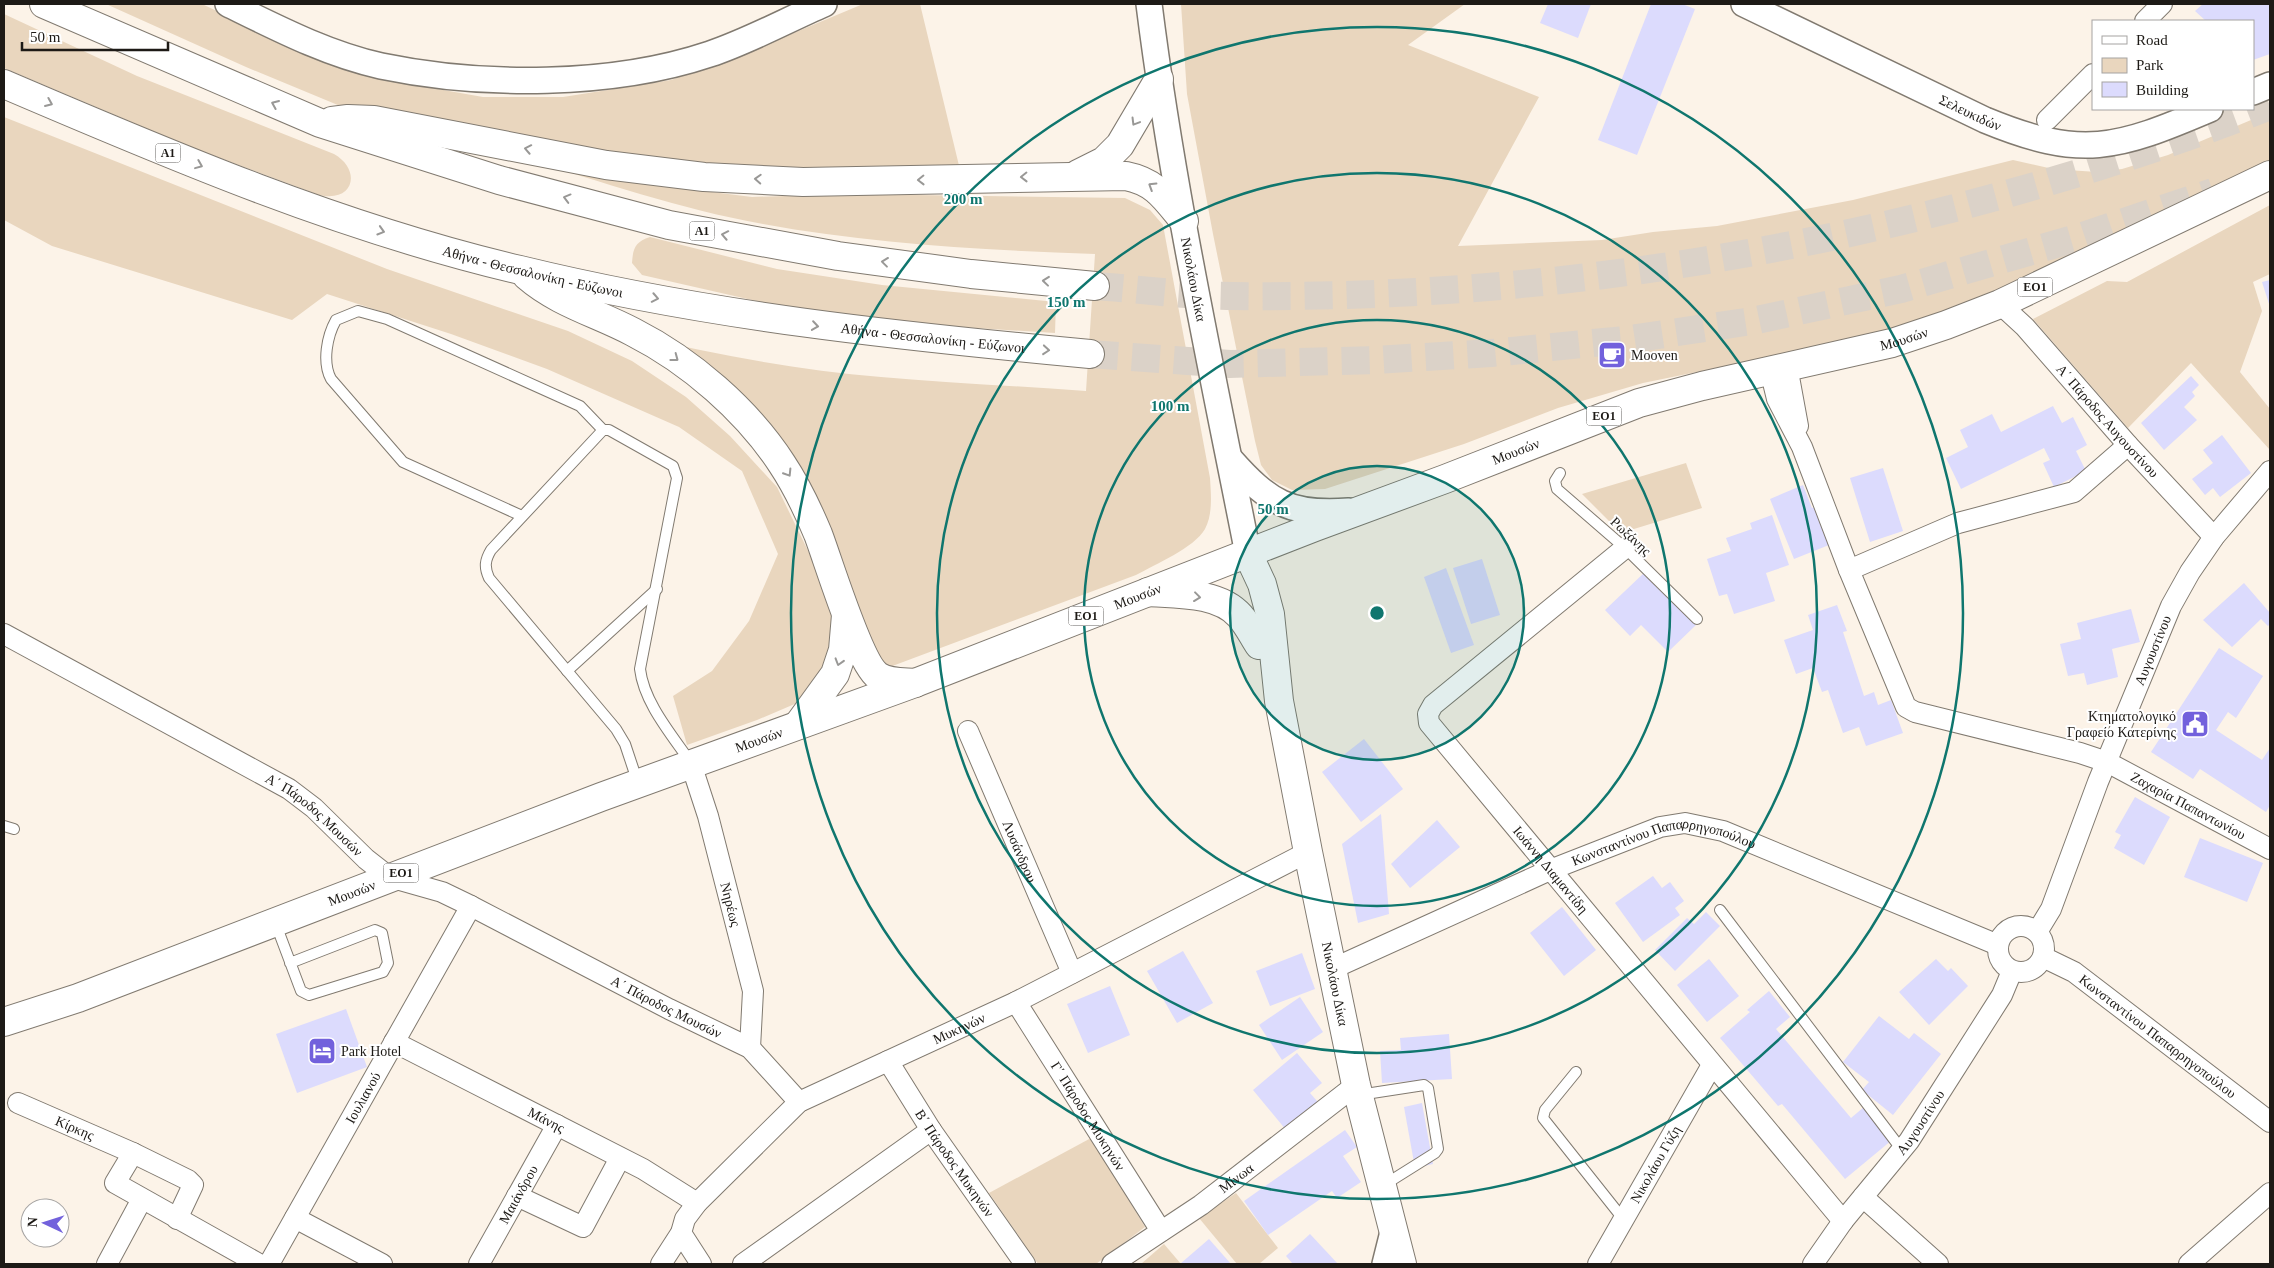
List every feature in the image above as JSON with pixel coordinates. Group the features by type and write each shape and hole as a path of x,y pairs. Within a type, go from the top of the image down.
{"main road":[{"name":"Α1","path":"44,4 320,123 490,177 669,225 838,256 971,274 1095,286"},
{"path":"1072,176 1104,161 1120,145 1159,80"},
{"name":"Αθήνα - Θεσσαλονίκη - Εύζωνοι","path":"4,84 121,134 301,205 400,237 521,271 778,321 928,339 1090,354"},
{"path":"320,123 348,119 374,120 606,165 704,177 803,182 1109,175 1141,179 1159,190 1184,222"},
{"name":"Μουσών","path":"4,1022 78,998 389,877 691,764 915,683 1639,403 1778,368 1892,343 1946,326 2000,304 2270,175"},
{"path":"521,271 545,292 658,345 730,403 760,435 792,479 818,533 846,614 870,667 878,676 890,680 915,683"},
{"name":"Νικολάου Δίκα","path":"1248,554 1249,591 1260,645 1279,701"},
{"name":"Νικολάου Δίκα","path":"1248,554 1262,584 1270,614 1279,701 1308,852 1357,1090 1402,1264"},
{"path":"1148,592 1204,597 1229,606 1240,615 1260,645"},
{"path":"798,725 835,674 843,650 846,614"}],"street":[{"path":"228,4 296,37 380,66 494,80 579,79 651,68 710,54 824,4"},
{"name":"Σελευκιδών","path":"1744,4 1985,120 2021,134 2058,144 2108,145 2140,138 2208,110"},
{"path":"2146,20 2162,4"},
{"name":"Νικολάου Δίκα","path":"1151,11 1159,80 1184,222 1248,554"},
{"path":"2047,120 2092,75"},
{"path":"2254,92 2270,85"},
{"name":"Α΄ Πάροδος Αυγουστίνου","path":"2000,304 2025,326 2128,445 2214,538"},
{"path":"1778,368 1802,447 1849,570 1958,523 2074,492 2128,445"},
{"path":"1230,458 1264,494 1295,509 1329,513 1359,511"},
{"name":"Αυγουστίνου","path":"2037,932 2051,909 2107,762 2172,606 2190,572 2214,538 2267,484"},
{"name":"Ιωάννη Διαμαντίδη","path":"1625,548 1433,705 1428,714 1429,723 1843,1222"},
{"name":"Ζαχαρία Παπαντωνίου","path":"1849,570 1906,707 1915,712 2080,752 2107,762 2270,848"},
{"name":"Α΄ Πάροδος Μουσών","path":"4,634 289,789 314,808 366,859 389,877 442,892 669,1009 750,1048 799,1102"},
{"name":"Λυσάνδρου","path":"968,731 1072,973"},
{"name":"Νηρέως","path":"691,764 708,816 753,990 750,1048"},
{"name":"Κωνσταντίνου Παπαρρηγοπούλου","path":"1332,970 1550,870 1660,827 1685,823 1723,831 1998,945"},
{"name":"Μυκηνών","path":"661,1264 682,1234 685,1219 697,1202 799,1102 1016,1002 1308,852"},
{"name":"Ιουλιανού","path":"269,1264 471,906"},
{"path":"2024,926 2037,932 2044,944 2043,958 2034,969 2019,972 2012,971 2000,960 1998,945 2004,932 2010,928 2024,926"},
{"name":"Κωνσταντίνου Παπαρρηγοπούλου","path":"2043,958 2074,972 2270,1122"},
{"name":"Αυγουστίνου","path":"1813,1264 1843,1222 1902,1150 2002,995 2012,971"},
{"name":"Γ΄ Πάροδος Μυκηνών","path":"1016,1002 1161,1230"},
{"name":"Μάνης","path":"394,1042 643,1169 697,1202"},
{"name":"Β΄ Πάροδος Μυκηνών","path":"888,1061 931,1130 1025,1264"},
{"name":"Νικολάου Γύζη","path":"1598,1264 1712,1064"},
{"name":"Μίνωα","path":"1118,1262 1161,1230 1201,1205 1357,1090"},
{"name":"Κίρκης","path":"18,1103 133,1153 193,1185 192,1191 177,1219"},
{"name":"Μαιάνδρου","path":"479,1264 557,1125"},
{"path":"743,1264 931,1130"},
{"path":"133,1153 116,1183 142,1200 259,1264"},
{"path":"517,1196 583,1227 620,1158"},
{"path":"2189,1264 2270,1193"},
{"path":"1863,1197 1938,1264"},
{"path":"107,1264 142,1200"},
{"path":"294,1218 382,1264"},
{"path":"1385,1264 1393,1232"},
{"path":"682,1234 701,1264"}],"lane":[{"path":"522,516 404,462 331,379 326,370 329,338 336,320 358,311 387,319 580,406 602,430"},
{"path":"638,784 625,744 616,729 489,578 485,570 485,560 491,550 602,430 609,430 673,466 678,478 640,669 648,697 691,764"},
{"name":"Ρωξάνης","path":"1560,473 1555,481 1557,489 1625,548 1697,619"},
{"path":"567,670 657,589"},
{"path":"1720,910 1902,1150"},
{"path":"275,921 290,963 301,991 309,995 384,972 388,963 382,933 375,930 290,963"},
{"path":"1576,1072 1545,1110 1543,1118 1624,1220"},
{"path":"1357,1090 1424,1085 1428,1088 1430,1094 1438,1144 1435,1154 1382,1187"}],"green space":[{"path":"106,4 202,4 306,53 381,79 483,97 563,97 671,80 741,55 863,4 920,4 962,178 786,185 345,108 246,67"},
{"path":"1181,4 1465,4 1408,45 1539,97 1458,246 1602,240 1653,232 1717,226 1853,200 2013,160 2053,169 2097,172 2122,169 2168,155 2270,112 2270,161 2009,290 1859,339 1643,383 1558,408 1464,444 1325,489 1292,490 1272,480 1261,465 1255,441 1187,94"},
{"path":"4,14 137,76 334,154 343,161 351,176 347,190 331,196 319,195 188,146 4,68"},
{"path":"4,117 387,269 568,331 632,361 686,397 730,436 777,487 813,561 833,621 831,647 817,685 797,703 757,720 687,745 673,696 712,671 749,621 778,554 742,471 679,427 547,369 451,334 327,294 292,320 52,246 4,220"},
{"path":"521,157 640,183 752,197 847,194 1125,198 1150,210 1163,225 1210,478 1210,510 1205,529 1200,536 1184,549 1136,575 879,671 779,456 637,336 789,366 850,374 1086,391 1095,254 928,245 804,231 701,211"},
{"path":"2270,205 2270,274 2253,282 2262,311 2240,372 2270,409 2270,450 2191,363 2128,428 2033,319 2107,281 2127,282"},
{"path":"650,237 777,269 882,285 1056,302 1055,333 883,322 769,304 642,275 632,263 633,253 638,243"},
{"path":"1686,463 1702,508 1621,533 1582,494"},
{"path":"1091,1138 1145,1227 1096,1264 1038,1264 989,1193"},
{"path":"1236,1193 1278,1248 1259,1264 1237,1264 1199,1218"},
{"path":"1164,1244 1181,1264 1141,1264"}],"building":[{"path":"1548,4 1591,4 1578,38 1540,23"},
{"path":"1651,4 1682,4 1695,9 1637,155 1598,140"},
{"path":"2203,4 2270,4 2270,54 2254,60 2254,20 2205,20 2195,11"},
{"path":"2270,280 2270,307 2262,282"},
{"path":"2191,376 2199,385 2192,392 2195,396 2184,407 2197,420 2164,450 2141,423"},
{"path":"2053,406 2062,423 2073,417 2087,445 2076,451 2086,471 2054,487 2043,463 2050,460 2044,448 1961,489 1946,458 1968,447 1960,430 1992,414 2001,432"},
{"path":"2222,435 2251,473 2220,497 2213,488 2205,495 2192,479 2213,463 2203,450"},
{"path":"1883,468 1903,531 1870,542 1850,478"},
{"path":"1803,485 1812,508 1820,505 1834,543 1794,559 1770,499"},
{"path":"1772,515 1789,565 1766,573 1775,601 1734,614 1727,594 1719,596 1707,559 1731,551 1726,538 1752,529 1750,523"},
{"path":"1482,559 1500,615 1471,624 1453,568"},
{"path":"1446,568 1474,645 1451,653 1424,577"},
{"path":"1645,572 1696,625 1668,652 1641,625 1630,636 1605,610"},
{"path":"2244,583 2270,613 2270,624 2268,626 2261,619 2232,647 2203,620"},
{"path":"1837,605 1847,631 1843,632 1864,696 1874,692 1878,705 1891,700 1903,733 1866,746 1859,727 1843,733 1828,690 1822,692 1813,668 1796,674 1784,640 1813,630 1808,615"},
{"path":"2131,609 2140,642 2112,649 2118,677 2087,685 2084,673 2068,676 2060,644 2081,639 2077,623"},
{"name":"Κτηματολογικό Γραφείο Κατερίνης","path":"2219,648 2263,676 2236,718 2228,712 2216,730 2262,760 2270,748 2270,805 2266,812 2200,769 2193,779 2151,752"},
{"path":"1364,739 1403,789 1361,822 1322,772"},
{"path":"2135,797 2170,817 2144,865 2114,848 2121,835 2115,832"},
{"path":"1381,814 1389,914 1358,923 1342,844"},
{"path":"1437,820 1460,847 1410,888 1391,864"},
{"path":"2200,838 2263,863 2247,902 2184,877"},
{"path":"1653,876 1662,888 1670,882 1684,901 1675,908 1680,915 1643,942 1615,903"},
{"path":"1562,907 1596,950 1564,976 1530,933"},
{"path":"1706,912 1720,926 1675,971 1655,950 1687,918 1694,924"},
{"path":"1183,951 1213,1003 1177,1023 1147,971"},
{"path":"1302,953 1315,989 1270,1006 1256,971"},
{"path":"1709,959 1739,996 1707,1022 1677,985"},
{"path":"1936,959 1948,971 1951,968 1968,986 1929,1025 1899,992"},
{"path":"1110,986 1130,1035 1088,1053 1067,1004"},
{"path":"1769,991 1790,1017 1776,1029 1851,1118 1864,1107 1892,1140 1845,1179 1782,1104 1778,1106 1720,1038 1750,1012 1747,1010"},
{"path":"1300,997 1323,1032 1282,1060 1259,1025"},
{"name":"Park Hotel","path":"346,1009 367,1067 297,1093 276,1034"},
{"path":"1879,1016 1909,1039 1914,1033 1941,1054 1893,1115 1862,1090 1869,1082 1843,1062"},
{"path":"1449,1034 1452,1079 1382,1083 1380,1051 1401,1050 1400,1038"},
{"path":"1297,1053 1322,1083 1310,1093 1324,1109 1291,1136 1253,1090"},
{"path":"1422,1103 1433,1164 1415,1168 1404,1107"},
{"path":"1345,1130 1357,1147 1343,1156 1361,1182 1337,1198 1332,1191 1268,1235 1244,1201"},
{"path":"1310,1234 1338,1264 1293,1264 1286,1256"},
{"path":"1209,1239 1231,1264 1180,1264"}],"tunnel":[{"path":"1095,286 1216,296 1366,294 1498,286 1630,272 1760,251 1890,224 2019,191 2145,151 2270,106"},
{"path":"1090,354 1230,364 1376,360 1491,353 1624,340 1752,321 1901,289 2080,237 2213,192"}],"place":[{"name":"Mooven","path":"1612,355"},
{"name":"Κτηματολογικό Γραφείο Κατερίνης","path":"2195,724"},
{"name":"Park Hotel","path":"322,1051"}]}
